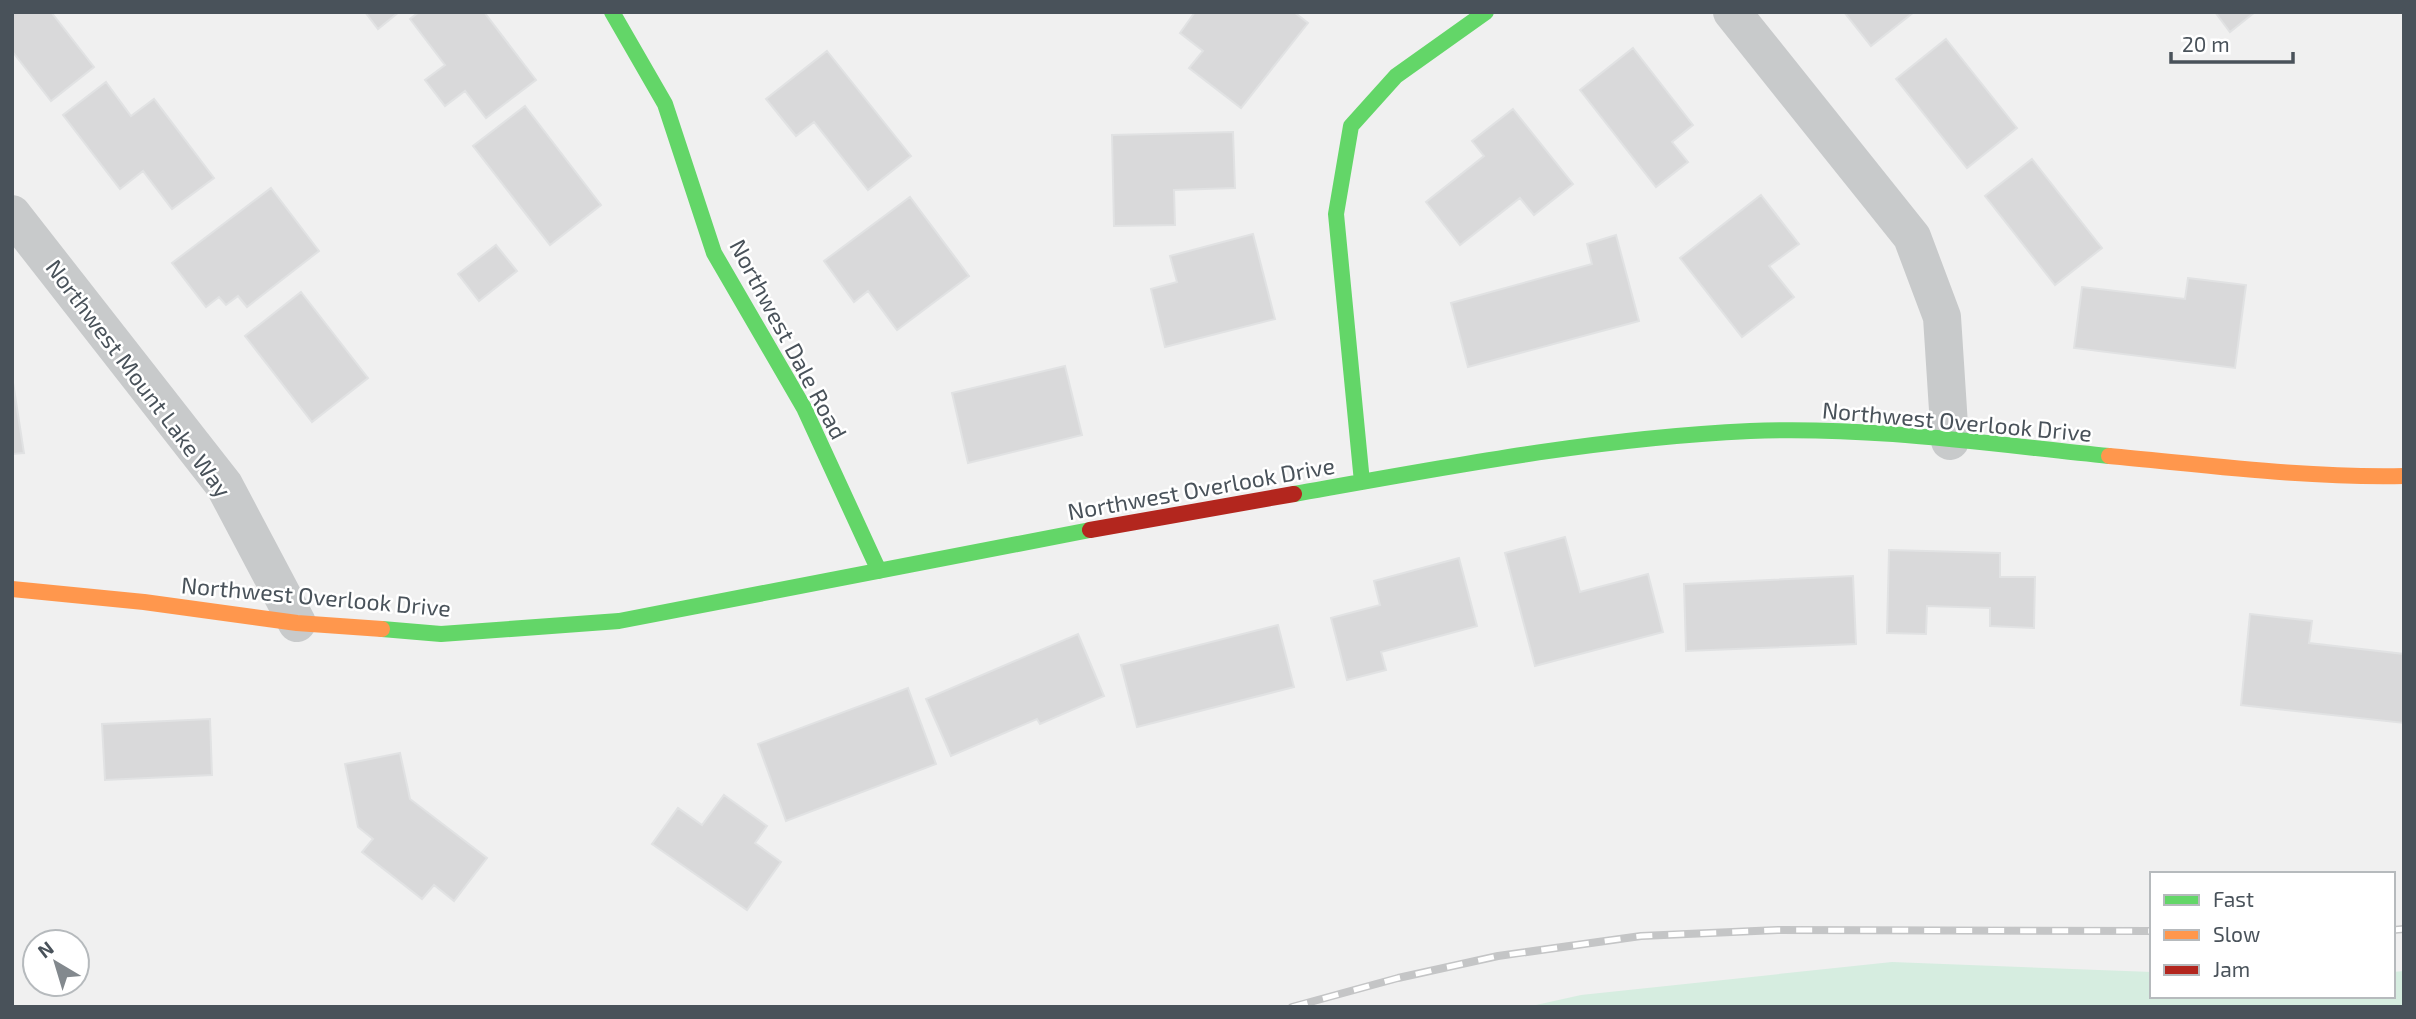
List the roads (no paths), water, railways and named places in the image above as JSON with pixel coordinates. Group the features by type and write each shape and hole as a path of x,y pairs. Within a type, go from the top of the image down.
{"street":[{"name":"Northwest Dale Road","path":"612,12 665,104 714,253 804,408 879,571"},
{"path":"1362,482 1336,214 1351,126 1396,76 1486,12"},
{"path":"1731,12 1912,237 1942,317 1950,441"},
{"name":"Northwest Mount Lake Way","path":"12,214 224,485 297,622"},
{"name":"Northwest Overlook Drive","path":"12,589 144,602 297,622 441,634 619,621 1127,523 1362,482 1600,443 1751,431 1858,431 2274,472 2363,477 2404,476"}],"railway":[{"path":"2395,930 2404,929"},
{"path":"1292,1007 1398,978 1498,956 1641,936 1778,930 2150,931"}]}
